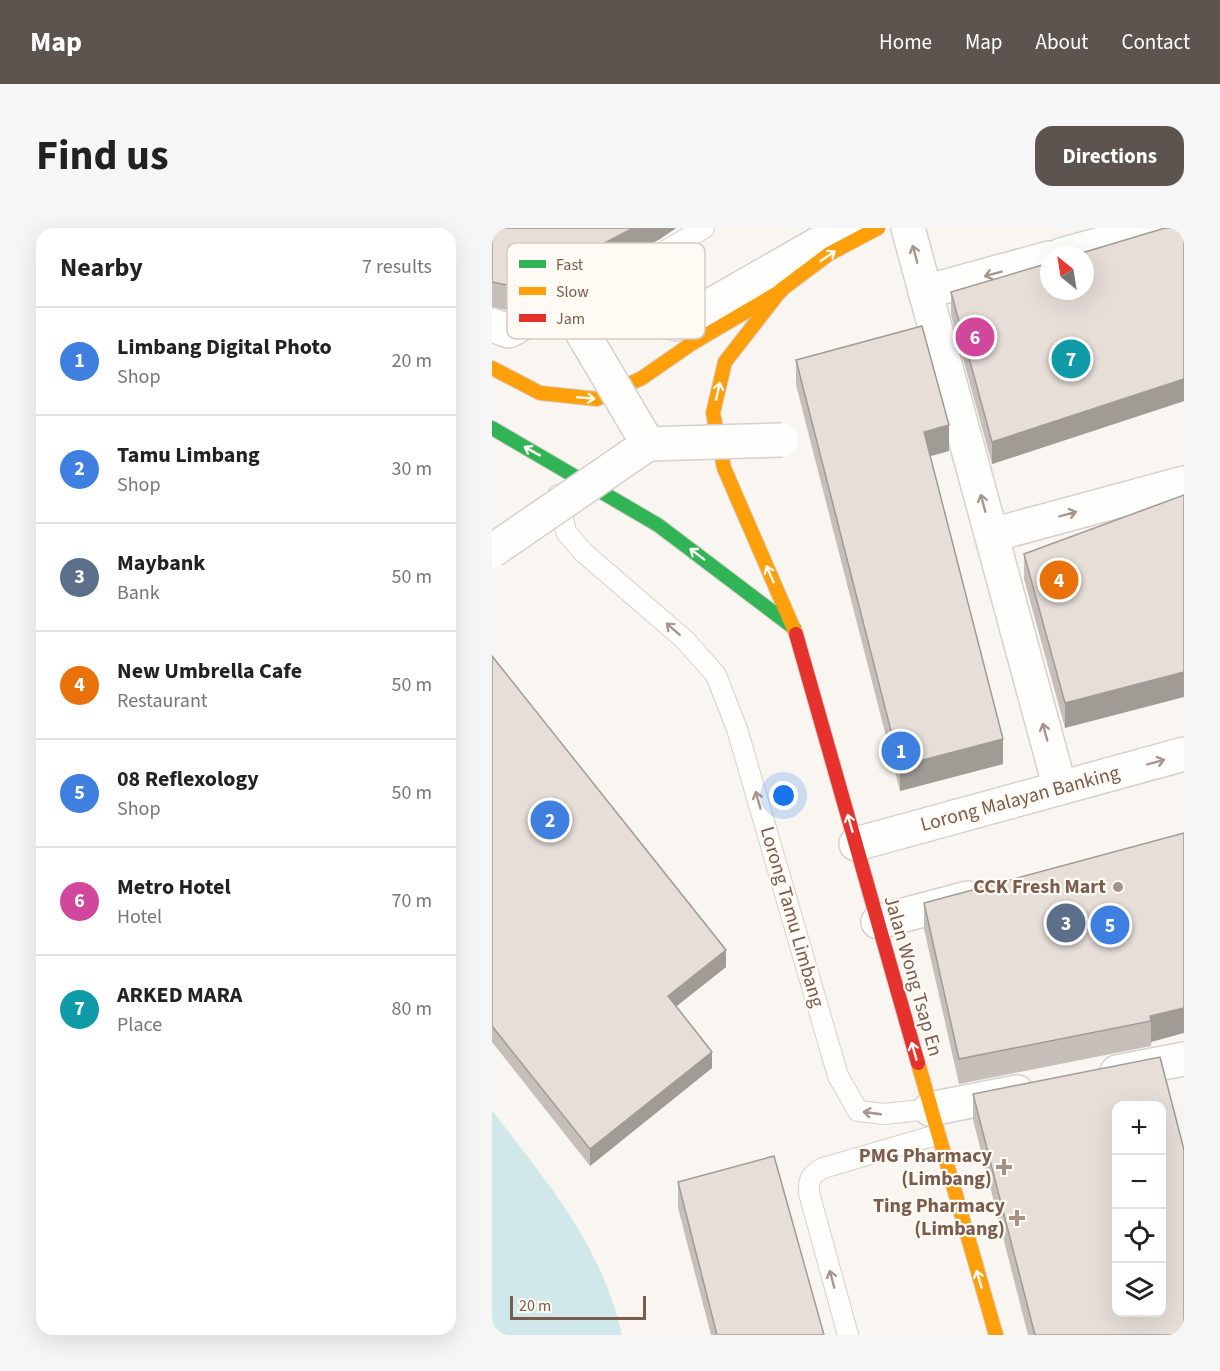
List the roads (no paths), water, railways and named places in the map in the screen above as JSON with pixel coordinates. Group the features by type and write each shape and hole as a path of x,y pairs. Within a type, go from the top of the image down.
{"main road":[{"path":"705,325 782,290 829,254 878,228"},
{"name":"Jalan Wong Tsap En","path":"782,290 724,362 713,413 724,468 794,628 933,1122 996,1335"},
{"path":"492,368 540,393 597,399 642,378 680,339"},
{"path":"492,428 658,525 794,628"}],"street":[{"path":"705,321 846,228"},
{"path":"908,228 1060,788"},
{"path":"1094,246 1159,228"},
{"path":"926,292 1040,260"},
{"path":"492,325 507,331"},
{"path":"590,339 648,444"},
{"path":"492,551 648,444 782,440"},
{"path":"992,535 1184,483"},
{"name":"Lorong Malayan Banking","path":"856,844 1184,754"},
{"path":"878,922 991,891"},
{"path":"1083,1079 1182,1068"},
{"path":"933,1122 1048,1086"}],"lane":[{"path":"678,243 704,228"},
{"path":"492,338 508,341 515,339"},
{"name":"Lorong Tamu Limbang","path":"555,463 560,507 566,532 583,552 686,640 716,675 737,729 838,1076 858,1111 933,1122"},
{"path":"848,1335 809,1193 808,1182 814,1173 823,1168 933,1122"}],"water":[{"path":"492,1110 570,1215 601,1271 622,1335 492,1335"}],"place":[{"name":"Metro Hotel","path":"975,337"},
{"name":"ARKED MARA","path":"1071,359"},
{"name":"New Umbrella Cafe","path":"1059,580"},
{"name":"Limbang Digital Photo","path":"901,751"},
{"name":"Tamu Limbang","path":"550,820"},
{"name":"CCK Fresh Mart","path":"1118,887"},
{"name":"Maybank","path":"1066,923"},
{"name":"08 Reflexology","path":"1110,925"},
{"name":"PMG Pharmacy (Limbang)","path":"1004,1167"},
{"name":"Ting Pharmacy (Limbang)","path":"1017,1218"}]}
